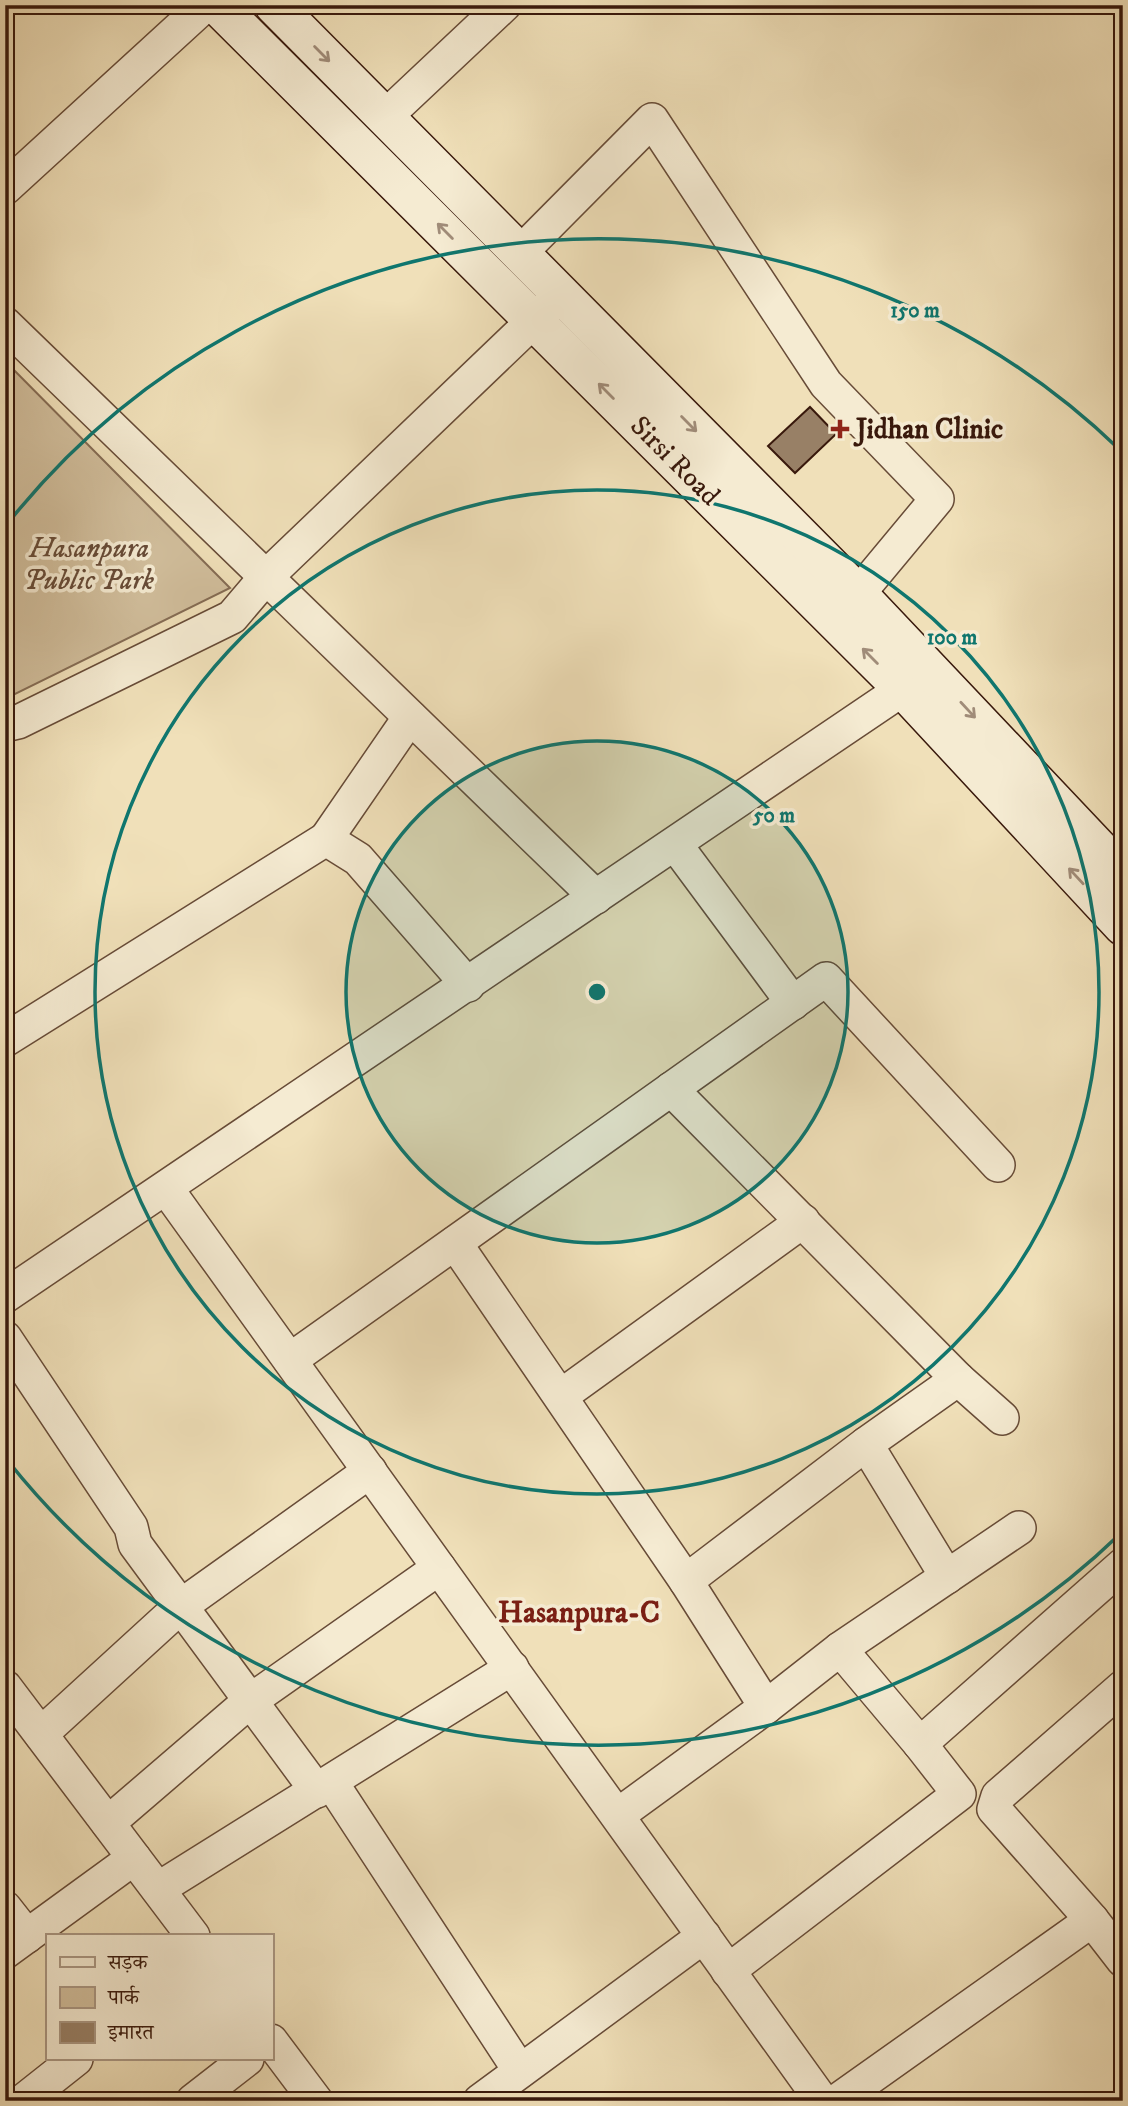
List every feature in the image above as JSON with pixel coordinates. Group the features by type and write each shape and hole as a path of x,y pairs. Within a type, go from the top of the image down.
{"street":[{"path":"5,188 205,5"},
{"name":"Sirsi Road","path":"217,5 858,594 916,679 1123,926"},
{"name":"Sirsi Road","path":"274,5 521,251 548,307 916,679 1123,874"},
{"path":"385,117 504,5"},
{"path":"521,251 652,120 826,384 937,499 858,594"},
{"path":"5,724 18,722 232,617 266,577 548,307"},
{"path":"5,324 596,897"},
{"path":"5,1296 468,985 916,679"},
{"path":"5,1040 326,839 410,717"},
{"path":"326,839 358,859 468,985"},
{"path":"675,844 793,1003"},
{"path":"290,1360 826,979 998,1165"},
{"path":"671,1089 958,1379 1002,1418"},
{"path":"166,1188 819,2098 1092,1920"},
{"path":"561,1396 803,1221"},
{"path":"455,1243 686,1581 766,1707"},
{"path":"5,1338 131,1527 135,1544 250,1701 324,1786 520,2071"},
{"path":"686,1581 866,1444 958,1379"},
{"path":"866,1444 947,1577"},
{"path":"41,1734 181,1606 370,1471"},
{"path":"618,1815 766,1707 840,1649 1019,1528"},
{"path":"920,1744 1123,1565"},
{"path":"108,1824 250,1701 439,1567"},
{"path":"840,1649 959,1794 993,1809 1092,1920 1123,1960"},
{"path":"158,1889 512,1668"},
{"path":"5,1687 192,1934"},
{"path":"993,1809 998,1796 1123,1687"},
{"path":"728,1971 959,1794"},
{"path":"5,1908 16,1944 134,1858"},
{"path":"480,2101 704,1936"},
{"path":"273,2044 316,2101"},
{"path":"23,2101 75,2060"},
{"path":"193,2101 246,2060"}],"green space":[{"name":"Hasanpura Public Park","path":"5,361 230,588 5,699"}],"building":[{"path":"810,407 836,434 795,473 768,446"}],"place":[{"name":"Jidhan Clinic","path":"840,429"}],"district":[{"name":"Hasanpura-C","path":"579,1613"}]}
